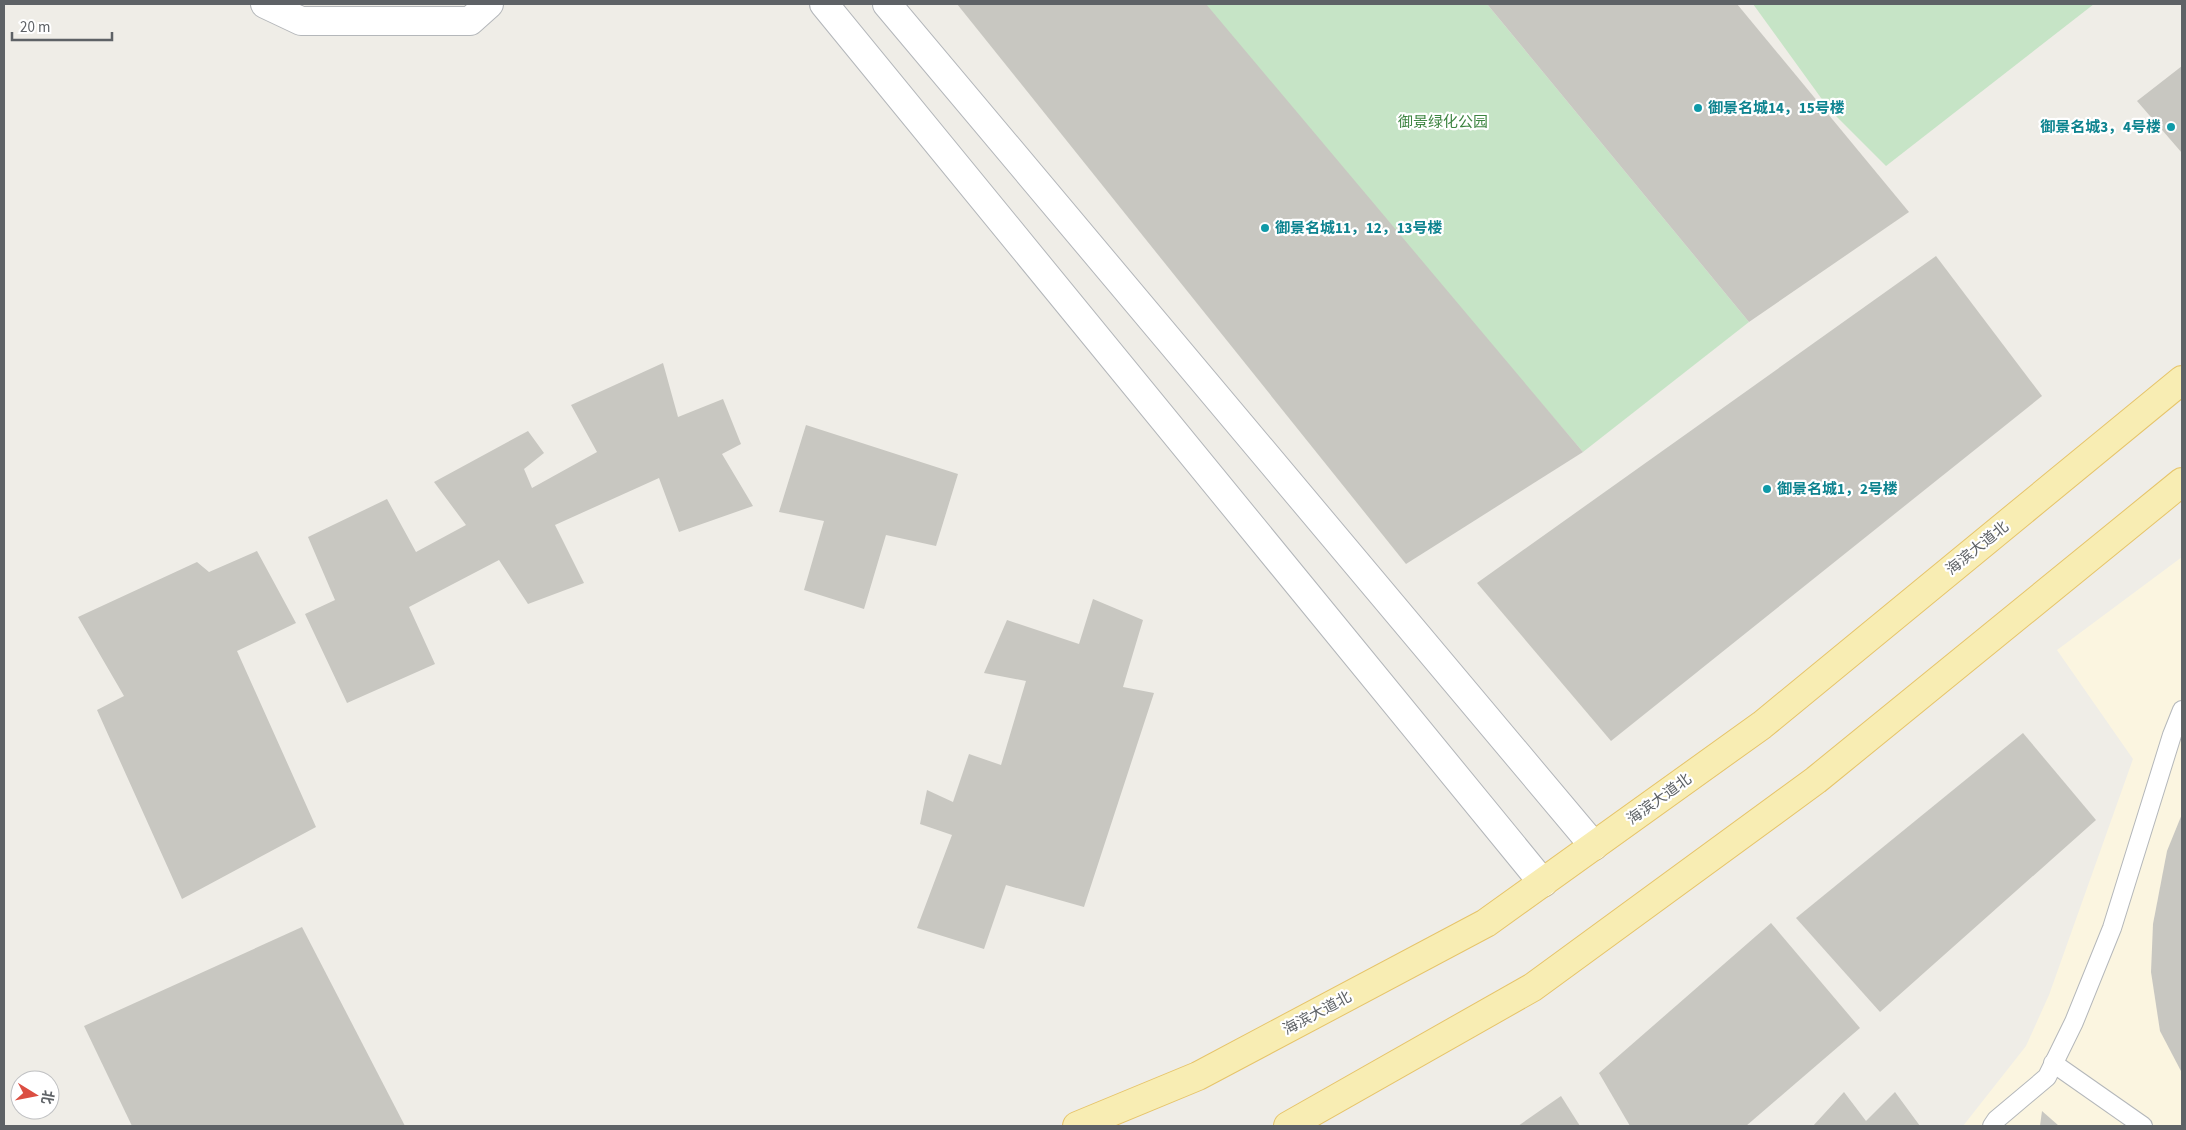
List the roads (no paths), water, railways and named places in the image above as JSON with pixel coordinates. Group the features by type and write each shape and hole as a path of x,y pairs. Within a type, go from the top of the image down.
{"main road":[{"name":"海滨大道北","path":"1077,1126 1198,1076 1486,923 1762,725 2182,380"},
{"path":"1288,1126 1533,987 1816,780 2182,482"}],"street":[{"path":"265,4 302,21 470,21 489,4"},
{"path":"824,4 1543,883"},
{"path":"887,4 1594,846"}],"lane":[{"path":"1992,1126 1996,1120 2047,1077 2074,1022 2112,928 2172,735 2182,710"},
{"path":"2053,1063 2143,1126"}],"place":[{"name":"御景名城14，15号楼","path":"1698,108"},
{"name":"御景名城3，4号楼","path":"2171,127"},
{"name":"御景名城11，12，13号楼","path":"1265,228"},
{"name":"御景名城1，2号楼","path":"1767,489"}],"park label":[{"name":"御景绿化公园","path":"1443,122"}]}
